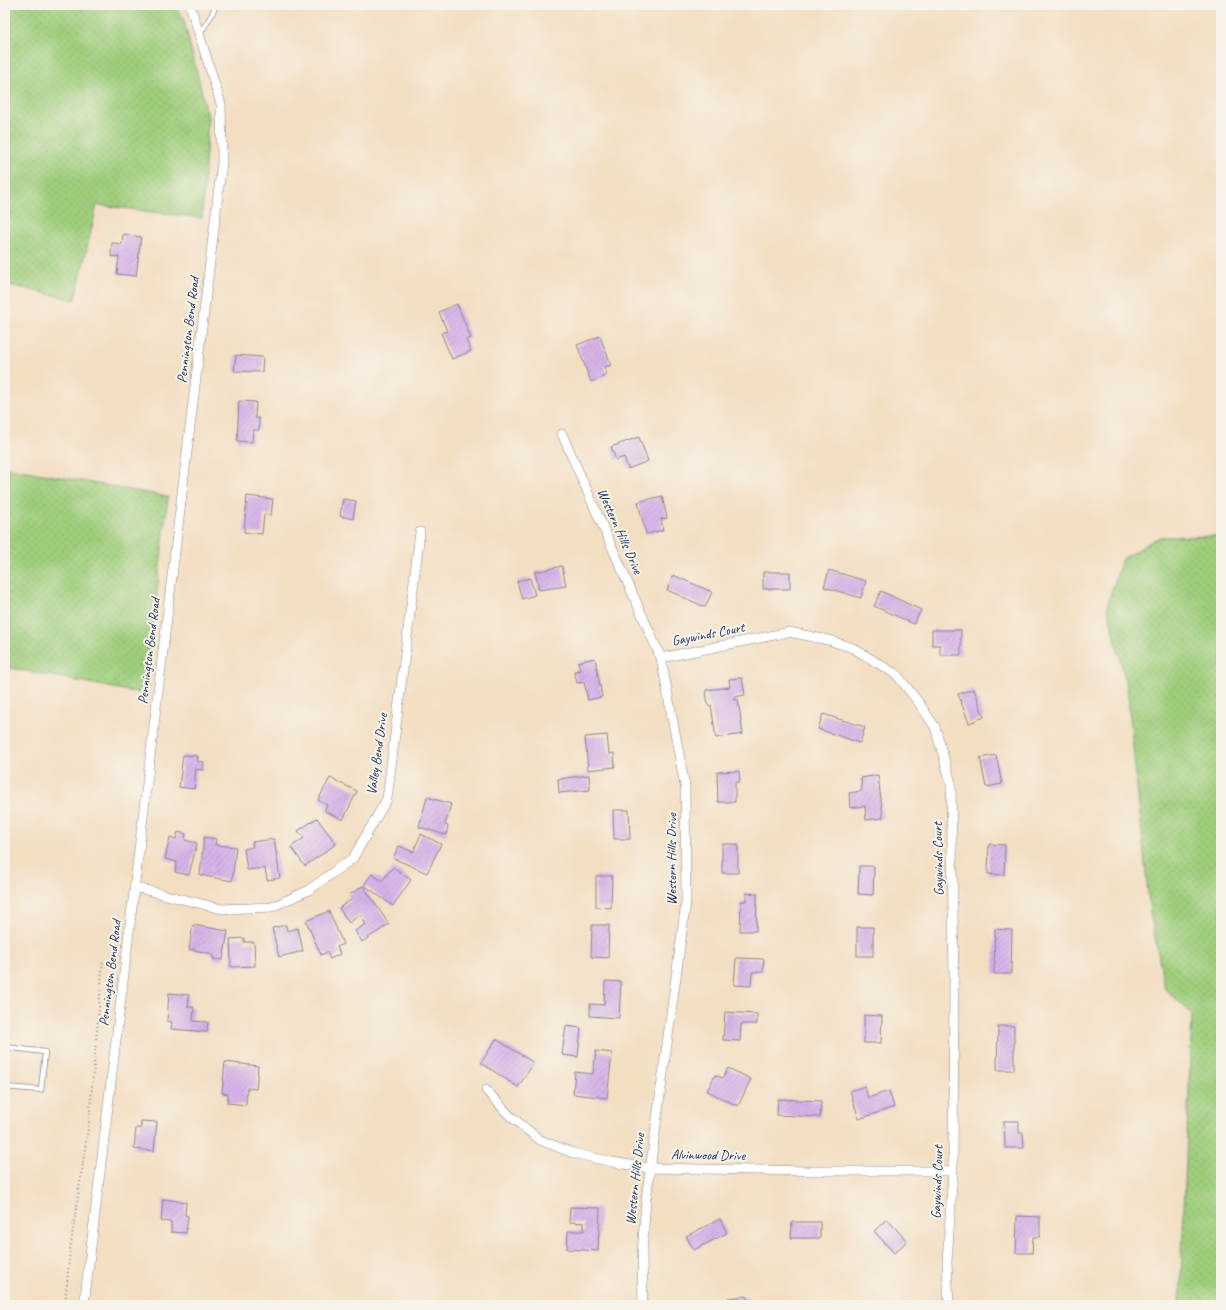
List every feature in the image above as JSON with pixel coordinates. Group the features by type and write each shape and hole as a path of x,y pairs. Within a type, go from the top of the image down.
{"street":[{"name":"Pennington Bend Road","path":"84,1305 222,162 221,104 190,5"},
{"name":"Western Hills Drive","path":"562,434 661,658 685,786 686,902 649,1168 642,1254 643,1305"},
{"name":"Valley Bend Drive","path":"134,887 222,909 272,907 309,890 353,858 387,799 420,532"},
{"name":"Gaywinds Court","path":"661,658 789,632 828,640 853,648 897,675 919,703 935,727 951,783 954,975 953,1171 947,1262 949,1305"},
{"name":"Alvinwood Drive","path":"486,1090 510,1116 540,1140 573,1153 612,1162 649,1168 809,1171 953,1171"}],"lane":[{"path":"199,35 216,5"},
{"path":"5,1047 45,1052 41,1090 5,1087"}],"path":[{"path":"65,1305 70,1250 89,1122 103,960"}],"green space":[{"path":"5,5 173,5 183,17 208,117 202,218 97,205 75,300 5,284"},
{"path":"5,467 168,497 145,694 5,667"},
{"path":"1221,536 1221,1305 1180,1305 1192,1014 1165,989 1150,913 1127,688 1107,606 1122,559 1159,537"}],"building":[{"path":"123,234 141,237 136,276 117,274 119,257 111,256 112,243 122,244"},
{"path":"457,304 471,338 466,340 471,351 452,359 441,333 447,331 439,312"},
{"path":"600,336 611,365 604,367 607,375 591,382 577,345"},
{"path":"236,355 263,357 262,372 234,371"},
{"path":"239,401 256,402 255,418 259,418 259,430 253,430 252,442 237,441"},
{"path":"639,437 648,461 628,469 624,457 616,460 611,447"},
{"path":"247,496 273,499 271,515 264,514 262,534 244,532"},
{"path":"662,496 667,518 661,519 663,530 646,534 638,502"},
{"path":"343,499 356,501 353,519 340,516"},
{"path":"562,566 566,586 539,590 535,572"},
{"path":"829,570 866,581 861,598 824,587"},
{"path":"763,572 790,572 790,589 763,589"},
{"path":"673,575 712,592 705,607 667,590"},
{"path":"530,578 535,595 522,599 517,581"},
{"path":"881,591 921,610 914,624 874,606"},
{"path":"932,630 961,630 961,655 940,655 940,645 932,645"},
{"path":"595,658 602,697 588,700 584,682 577,683 574,671 580,670 578,662"},
{"path":"742,678 745,695 734,697 734,700 738,700 743,734 716,738 711,705 708,706 706,690 730,687 729,679"},
{"path":"974,689 984,717 969,723 958,694"},
{"path":"823,714 865,727 860,743 818,729"},
{"path":"607,735 609,754 614,753 615,767 588,770 585,737"},
{"path":"183,755 198,756 197,761 204,762 203,770 196,769 194,789 179,787"},
{"path":"996,755 1002,784 986,787 980,758"},
{"path":"739,771 740,782 735,782 735,802 718,802 717,772"},
{"path":"589,775 590,790 559,793 558,779"},
{"path":"878,775 883,818 866,820 865,806 850,808 849,793 862,791 861,778"},
{"path":"330,778 357,791 343,820 325,811 327,805 318,800"},
{"path":"427,797 451,804 445,825 448,826 446,835 419,827"},
{"path":"613,810 629,810 630,839 614,839"},
{"path":"317,818 336,844 305,866 291,847 304,838 298,831"},
{"path":"178,832 186,834 185,840 197,843 189,875 175,872 177,862 165,859 170,837 176,839"},
{"path":"421,834 441,844 427,873 393,858 399,846 413,852"},
{"path":"204,837 216,839 215,845 236,847 232,881 200,875"},
{"path":"274,839 280,878 267,880 265,868 247,870 244,849 253,847 252,842"},
{"path":"722,844 738,844 738,873 722,873"},
{"path":"989,844 1005,845 1004,875 988,874"},
{"path":"859,866 874,866 873,895 858,894"},
{"path":"393,867 411,880 393,906 364,885 372,874 382,881"},
{"path":"596,876 612,876 611,908 596,907"},
{"path":"363,886 389,924 362,942 355,931 366,924 360,915 349,923 339,908 352,899 349,895"},
{"path":"746,893 757,894 756,931 740,931 741,901 746,901"},
{"path":"329,911 343,944 337,947 340,954 330,959 327,952 321,955 306,921"},
{"path":"193,925 228,931 223,960 213,959 213,954 189,949"},
{"path":"286,925 287,931 298,928 303,951 279,957 272,928"},
{"path":"592,925 609,925 608,958 591,957"},
{"path":"857,927 873,927 873,956 857,956"},
{"path":"995,929 1012,930 1011,974 994,974"},
{"path":"244,938 244,942 254,942 255,966 231,967 230,939"},
{"path":"736,958 764,959 763,972 752,972 751,986 734,985"},
{"path":"605,981 621,982 619,1018 590,1016 590,1004 604,1005"},
{"path":"169,993 189,995 188,1007 194,1007 193,1021 208,1022 207,1032 171,1029 172,1022 167,1021"},
{"path":"725,1012 757,1014 757,1024 741,1024 740,1041 723,1040"},
{"path":"864,1015 882,1016 881,1043 864,1043"},
{"path":"566,1026 581,1028 578,1057 562,1055"},
{"path":"998,1026 1014,1026 1014,1070 997,1070"},
{"path":"496,1039 534,1063 518,1087 481,1063"},
{"path":"596,1051 612,1053 607,1098 573,1094 575,1072 593,1074"},
{"path":"225,1062 258,1066 256,1089 247,1088 246,1105 227,1103 228,1094 222,1093"},
{"path":"728,1068 751,1079 738,1106 707,1091 715,1075 723,1078"},
{"path":"865,1086 868,1098 889,1091 894,1107 859,1119 850,1091"},
{"path":"778,1099 821,1101 820,1117 777,1115"},
{"path":"141,1121 157,1122 154,1151 134,1149 136,1128 141,1128"},
{"path":"1004,1121 1019,1121 1019,1133 1023,1133 1024,1148 1005,1148"},
{"path":"163,1199 186,1202 185,1215 188,1216 186,1233 171,1232 171,1222 161,1221"},
{"path":"570,1207 600,1208 598,1251 567,1249 568,1231 584,1231 584,1223 569,1222"},
{"path":"1017,1216 1040,1217 1040,1237 1033,1237 1032,1253 1016,1253"},
{"path":"720,1219 727,1233 694,1250 686,1236"},
{"path":"887,1219 907,1241 894,1253 874,1231"},
{"path":"792,1222 820,1222 820,1238 791,1238"},
{"path":"747,1296 748,1305 729,1305 728,1298"}]}
